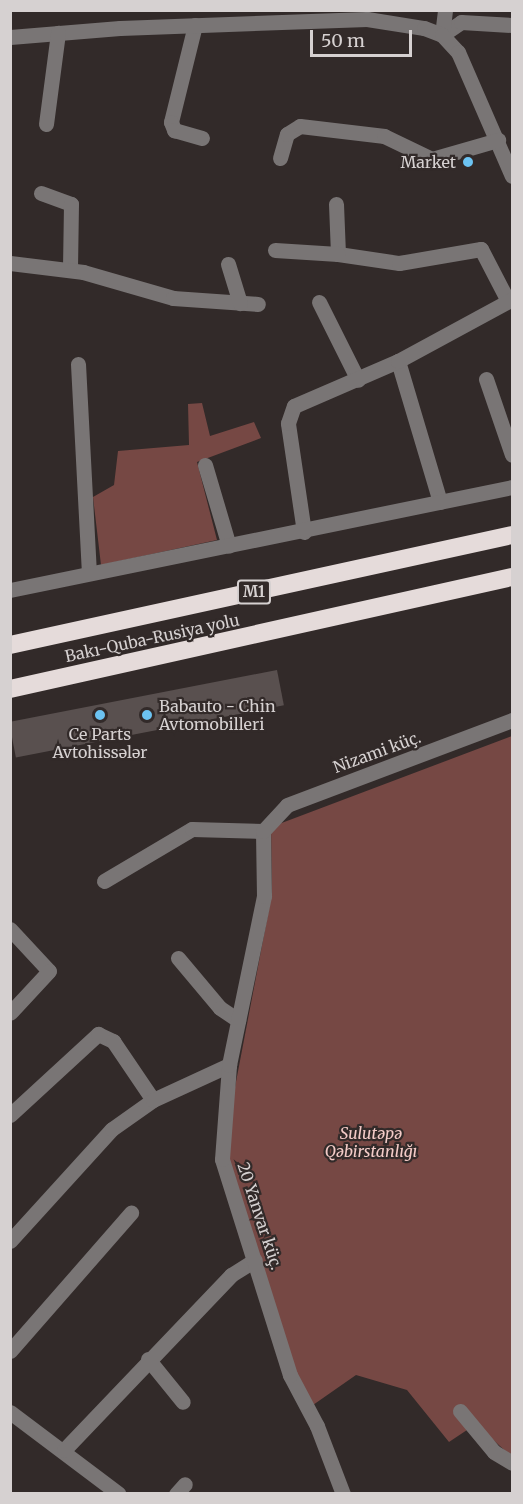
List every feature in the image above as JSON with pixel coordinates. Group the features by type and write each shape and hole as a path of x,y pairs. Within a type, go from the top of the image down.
{"highway":[{"name":"Bakı-Quba-Rusiya yolu","path":"10,645 513,535"},
{"name":"Bakı-Quba-Rusiya yolu","path":"10,689 511,581"}],"street":[{"path":"442,35 445,10"},
{"path":"10,38 195,25 264,16 367,15 399,22 442,35 458,52 513,176"},
{"path":"442,35 462,22 486,17 513,25"},
{"path":"195,25 171,122 174,130 202,138"},
{"path":"46,124 58,33"},
{"path":"280,158 287,134 300,126 384,136 432,159 498,140"},
{"path":"41,193 71,204 70,270"},
{"path":"336,204 338,255"},
{"path":"275,250 399,263 481,249 510,300 398,361 358,380 302,401 290,413 304,532"},
{"path":"10,263 70,270 173,298 258,304"},
{"path":"228,264 240,303"},
{"path":"319,302 358,380"},
{"path":"398,361 440,502"},
{"path":"78,364 89,573"},
{"path":"486,379 513,455"},
{"path":"204,465 229,546"},
{"path":"10,590 304,532 513,487"},
{"name":"Nizami küç.","path":"263,831 287,805 513,720"},
{"path":"104,881 192,829 263,831"},
{"name":"20 Yanvar küç.","path":"263,831 261,919 229,1065 222,1159 290,1375 321,1435 343,1494"},
{"path":"10,929 48,971 10,1013"},
{"path":"178,958 220,1008 238,1020"},
{"path":"10,1115 98,1034 113,1041 153,1100"},
{"path":"10,1241 94,1145 153,1100 229,1065"},
{"path":"10,1351 131,1213"},
{"path":"64,1450 148,1359 231,1275 255,1260"},
{"path":"148,1359 183,1402"},
{"path":"460,1411 494,1452 513,1463"},
{"path":"10,1412 64,1450 119,1494"}],"green space":[{"path":"202,403 210,436 254,422 261,438 197,462 217,540 101,565 93,497 114,485 118,451 189,445 188,404"},
{"name":"Sulutəpə Qəbirstanlığı","path":"512,736 512,1457 476,1424 449,1442 407,1390 356,1375 313,1405 294,1373 228,1165 231,1108 272,893 271,827"}],"building":[{"name":"Babauto - Chin Avtomobilleri","path":"277,670 284,705 16,757 10,722"}],"place":[{"name":"Market","path":"468,162"},
{"name":"Ce Parts Avtohissələr","path":"100,715"},
{"name":"Babauto - Chin Avtomobilleri","path":"147,715"}]}
